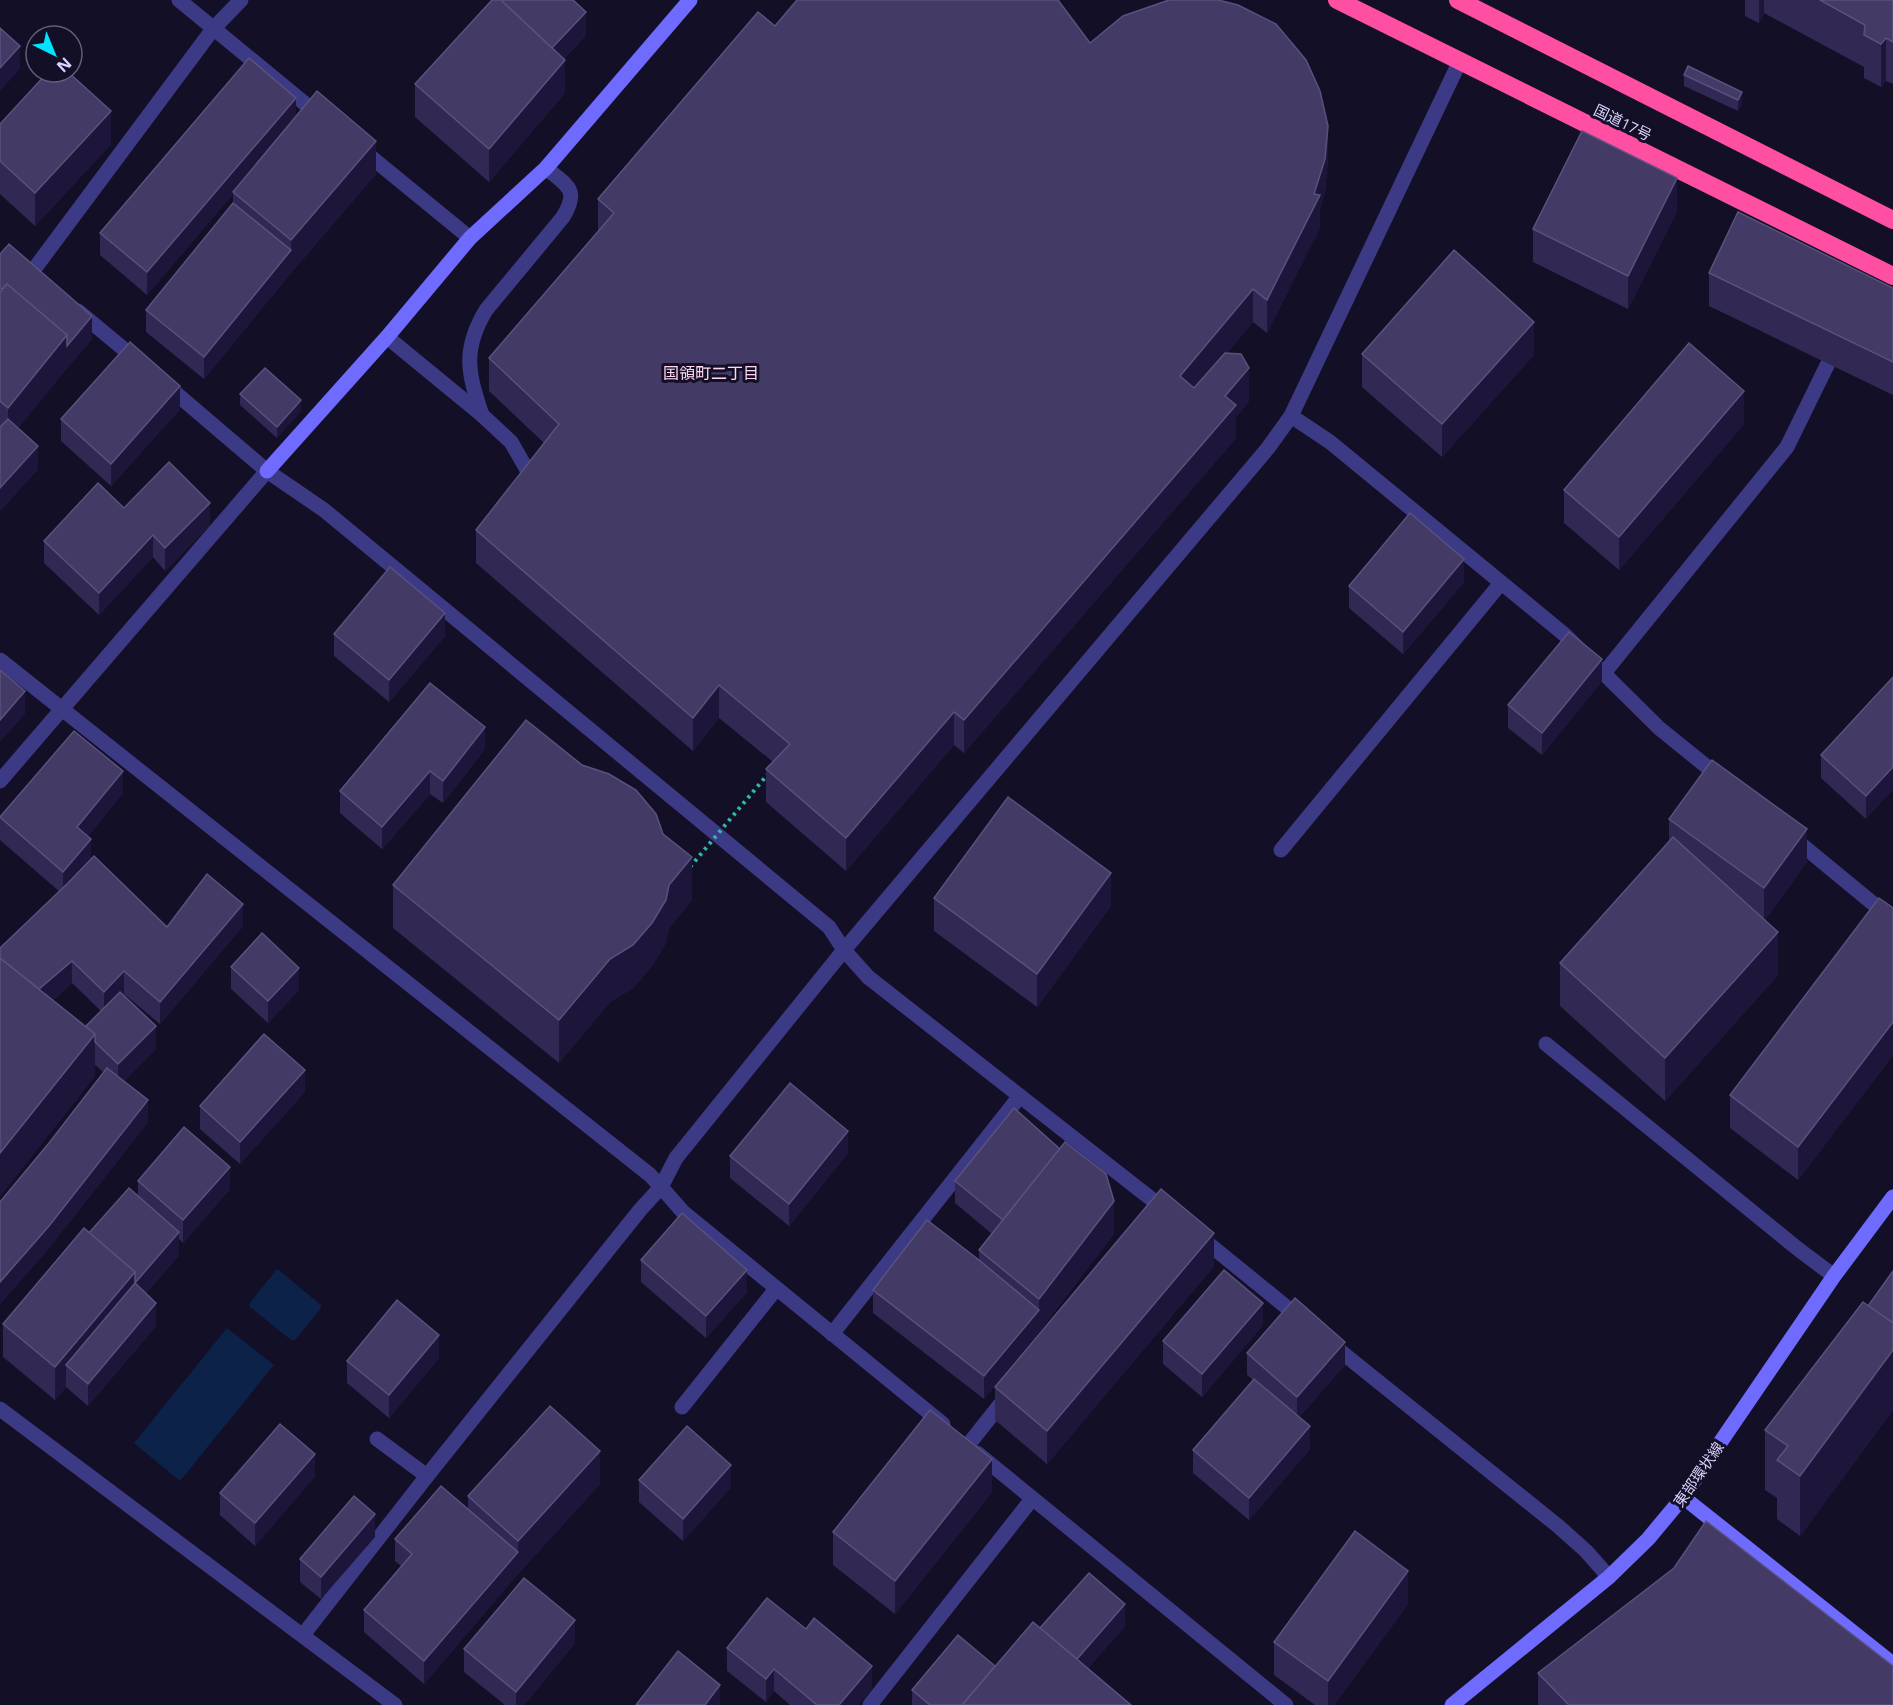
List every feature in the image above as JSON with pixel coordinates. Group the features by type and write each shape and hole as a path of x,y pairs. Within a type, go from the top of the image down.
{"highway":[{"name":"国道17号","path":"1337,0 1893,276"},
{"path":"1458,0 1893,220"}],"street":[{"path":"179,0 333,126"},
{"path":"32,272 213,29 241,0"},
{"path":"0,781 267,471 387,337 470,238 546,168 690,0"},
{"path":"303,1635 427,1476 640,1210 661,1187 676,1158 844,950 1261,457 1291,416 1460,62"},
{"path":"351,141 470,238"},
{"path":"482,415 471,382 469,354 478,324 486,310 563,217 570,205 571,192 568,186 546,168"},
{"path":"1867,284 1875,267"},
{"path":"68,302 267,471 324,510 829,927 844,950 868,977 1020,1096 1156,1209 1183,1224 1558,1526 1610,1577"},
{"path":"1604,673 1787,447 1844,332"},
{"path":"387,337 482,415 511,442 526,468 541,481"},
{"path":"1291,416 1330,442 1565,635 1659,728 1731,787"},
{"path":"1281,850 1501,583"},
{"path":"0,660 650,1175 683,1212 1286,1705"},
{"path":"1776,824 1893,920"},
{"path":"1546,1044 1834,1276"},
{"path":"832,1334 1020,1096"},
{"name":"東部環状線","path":"1452,1705 1610,1577 1648,1539 1683,1497 1834,1276 1893,1197"},
{"path":"682,1407 776,1288"},
{"path":"960,1438 1020,1380"},
{"path":"0,1409 395,1705"},
{"path":"377,1439 427,1476"},
{"path":"1683,1497 1893,1665"},
{"path":"870,1705 1032,1499"}],"path":[{"path":"689,869 776,766"}],"water":[{"path":"276,1270 279,1270 321,1305 295,1340 291,1340 249,1304"},
{"path":"227,1328 274,1365 180,1481 134,1443"}],"building":[{"path":"492,0 501,0 565,60 489,149 415,84"},
{"path":"502,0 573,0 586,12 552,48"},
{"path":"797,0 1058,0 1090,43 1123,16 1169,0 1218,0 1238,5 1276,24 1306,60 1320,91 1328,126 1325,159 1314,194 1320,195 1267,300 1253,289 1180,376 1194,388 1225,353 1241,354 1249,368 1225,396 1236,405 964,720 954,712 846,838 766,769 790,744 719,685 693,718 476,530 559,424 489,358 614,213 598,199 758,12 775,26"},
{"path":"1820,0 1893,0 1893,42 1886,38 1881,44 1864,35 1865,25"},
{"path":"0,28 20,46 0,68"},
{"path":"249,58 296,98 147,272 100,233"},
{"path":"1688,66 1742,92 1738,100 1684,75"},
{"path":"37,84 81,84 111,111 35,193 0,161 0,124"},
{"path":"317,91 376,141 291,240 233,192"},
{"path":"1582,131 1677,178 1628,276 1533,229"},
{"path":"233,203 291,250 204,357 146,310"},
{"path":"1738,212 1893,288 1893,362 1709,273"},
{"path":"9,244 92,316 67,346 67,335 7,284 2,289 0,288 0,254"},
{"path":"1454,250 1534,322 1442,424 1362,354"},
{"path":"7,284 67,335 8,408 0,401 0,292"},
{"path":"130,342 180,386 111,464 61,419"},
{"path":"1689,343 1744,391 1619,537 1564,490"},
{"path":"265,368 301,400 277,427 240,394"},
{"path":"8,419 38,446 0,488 0,427"},
{"path":"169,462 210,503 165,548 153,535 99,593 44,541 98,483 124,508"},
{"path":"1410,513 1464,559 1403,632 1349,586"},
{"path":"390,567 445,613 389,680 334,634"},
{"path":"1569,632 1602,659 1542,733 1508,705"},
{"path":"0,670 25,691 0,720"},
{"path":"1893,677 1893,767 1866,796 1821,755"},
{"path":"430,683 485,727 443,781 430,771 382,827 340,791"},
{"path":"526,720 582,765 609,774 636,790 656,814 663,834 692,857 669,885 666,900 652,923 633,945 610,959 559,1020 393,885"},
{"path":"74,731 123,771 77,827 91,839 63,872 0,817"},
{"path":"1712,760 1807,829 1764,888 1669,819"},
{"path":"1008,797 1111,873 1037,974 934,898"},
{"path":"1673,837 1778,932 1665,1058 1560,963"},
{"path":"94,856 167,927 207,874 243,904 160,1002 124,971 104,992 72,961 39,989 0,958 0,948"},
{"path":"1879,898 1893,908 1893,1022 1798,1147 1730,1095"},
{"path":"262,933 299,968 268,1001 231,967"},
{"path":"0,958 95,1034 0,1153"},
{"path":"120,992 156,1026 118,1064 95,1042 95,1034 86,1026"},
{"path":"264,1034 305,1070 240,1142 200,1106"},
{"path":"107,1068 148,1100 49,1226 0,1282 0,1202"},
{"path":"790,1083 848,1131 789,1204 730,1156"},
{"path":"1014,1108 1060,1149 1003,1220 955,1181"},
{"path":"184,1127 230,1167 183,1220 138,1181"},
{"path":"1065,1142 1106,1174 1114,1201 1039,1299 979,1250"},
{"path":"129,1188 179,1232 135,1283 135,1272 89,1233"},
{"path":"1161,1189 1214,1233 1047,1431 995,1387"},
{"path":"682,1213 747,1270 706,1316 641,1260"},
{"path":"927,1220 1039,1310 984,1376 873,1290"},
{"path":"84,1228 135,1272 55,1367 3,1324"},
{"path":"1224,1270 1263,1303 1202,1374 1163,1341"},
{"path":"1893,1271 1893,1323 1868,1306"},
{"path":"135,1283 156,1303 88,1384 66,1365"},
{"path":"1295,1298 1345,1342 1297,1397 1247,1353"},
{"path":"397,1300 439,1335 389,1395 347,1361"},
{"path":"1863,1302 1893,1323 1893,1350 1800,1476 1777,1460 1788,1446 1765,1430"},
{"path":"1254,1379 1310,1426 1249,1498 1193,1450"},
{"path":"550,1406 600,1451 518,1541 468,1496"},
{"path":"930,1410 992,1459 895,1581 833,1532"},
{"path":"280,1424 315,1454 255,1523 220,1493"},
{"path":"687,1426 731,1465 683,1519 639,1480"},
{"path":"441,1486 518,1552 424,1661 364,1610 412,1554 395,1539"},
{"path":"354,1496 375,1514 321,1577 300,1559"},
{"path":"1706,1521 1893,1666 1893,1705 1569,1705 1538,1673 1674,1568"},
{"path":"1355,1531 1408,1571 1328,1681 1274,1642"},
{"path":"1089,1573 1125,1604 1077,1659 1040,1628"},
{"path":"524,1578 575,1620 516,1692 464,1649"},
{"path":"767,1598 806,1629 814,1618 872,1666 839,1705 817,1705 774,1669 766,1679 727,1648"},
{"path":"1033,1622 1131,1705 962,1705"},
{"path":"958,1635 995,1666 962,1705 930,1705 912,1690"},
{"path":"678,1651 720,1685 705,1705 636,1705"}],"district":[{"name":"国領町二丁目","path":"711,373"}]}
